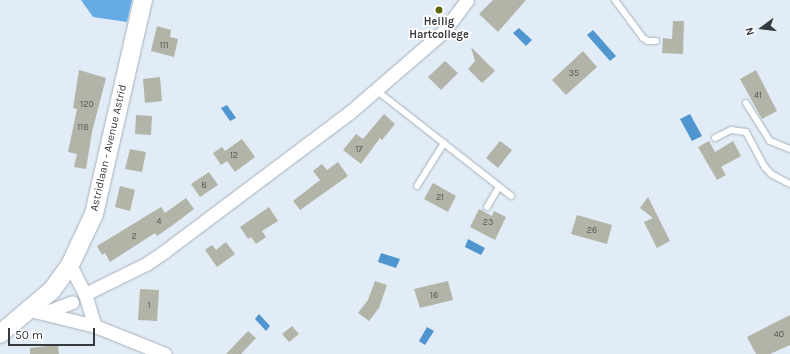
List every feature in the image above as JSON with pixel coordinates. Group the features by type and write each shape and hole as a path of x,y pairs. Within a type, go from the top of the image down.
{"street":[{"name":"Astridlaan - Avenue Astrid","path":"0,334 37,312 70,265 94,214 143,0"},
{"path":"85,294 146,264 165,252 270,174 376,90 443,32 467,0"},
{"path":"70,265 85,294 94,326"},
{"path":"37,312 72,302"},
{"path":"37,312 94,326 165,354"}],"lane":[{"path":"615,0 642,38 648,41 656,41"},
{"path":"376,90 511,196"},
{"path":"746,103 770,142 790,149"},
{"path":"715,138 731,130 746,132 765,167 771,174 790,184"},
{"path":"417,186 444,143"},
{"path":"487,207 499,187"}],"shaded area":[{"path":"81,0 132,0 127,22 93,17"},
{"path":"519,28 532,40 526,46 513,33"},
{"path":"593,30 616,56 610,61 587,35"},
{"path":"227,105 236,118 230,121 221,108"},
{"path":"690,114 702,136 692,141 680,119"},
{"path":"468,239 485,248 481,255 465,247"},
{"path":"381,253 400,259 396,268 378,262"},
{"path":"259,314 270,326 266,331 255,319"},
{"path":"427,327 434,331 425,345 419,341"}],"building":[{"path":"493,0 526,0 498,32 479,14"},
{"path":"673,21 684,21 683,54 662,53 663,38 672,39"},
{"path":"157,26 171,30 170,37 178,39 174,57 151,51"},
{"path":"471,47 495,71 482,83 468,69 475,61"},
{"path":"583,51 597,67 566,95 552,80"},
{"path":"445,61 458,73 441,90 428,77"},
{"path":"79,70 106,78 92,132 86,169 74,167 77,154 68,152 77,109 73,108"},
{"path":"756,70 777,111 762,119 740,79"},
{"path":"160,77 162,101 145,103 143,79"},
{"path":"384,114 395,124 382,140 380,138 361,164 343,150 356,134 363,139"},
{"path":"136,115 152,116 151,135 135,134"},
{"path":"242,139 255,157 235,172 227,161 221,165 213,153 222,147 225,151"},
{"path":"500,141 512,150 498,168 486,158"},
{"path":"709,141 715,152 733,141 741,156 721,167 726,175 717,180 698,147"},
{"path":"130,149 146,152 142,172 125,169"},
{"path":"338,162 348,176 300,210 293,201 320,180 313,171 322,164 327,170"},
{"path":"209,172 218,185 200,197 191,184"},
{"path":"433,183 456,196 448,212 424,199"},
{"path":"120,186 135,190 130,211 115,207"},
{"path":"648,197 670,241 657,248 644,222 653,218 640,208"},
{"path":"186,198 194,209 157,236 155,233 110,262 105,253 102,255 97,246 161,207 165,213"},
{"path":"269,207 278,221 262,231 266,237 256,244 251,237 248,239 240,227"},
{"path":"479,209 492,216 494,211 506,217 495,240 470,227"},
{"path":"577,215 612,225 607,244 571,234"},
{"path":"226,242 235,254 217,267 205,250 212,245 216,250"},
{"path":"375,281 387,285 379,308 369,321 358,313 368,300"},
{"path":"448,281 453,300 420,308 414,289"},
{"path":"140,289 159,290 157,321 138,320"},
{"path":"790,315 790,345 770,354 756,354 747,337"},
{"path":"292,326 299,334 289,342 282,334"},
{"path":"248,331 256,338 241,354 226,354"},
{"path":"58,345 59,354 30,354 30,348"}],"place":[{"name":"Heilig Hartcollege","path":"439,10"}]}
